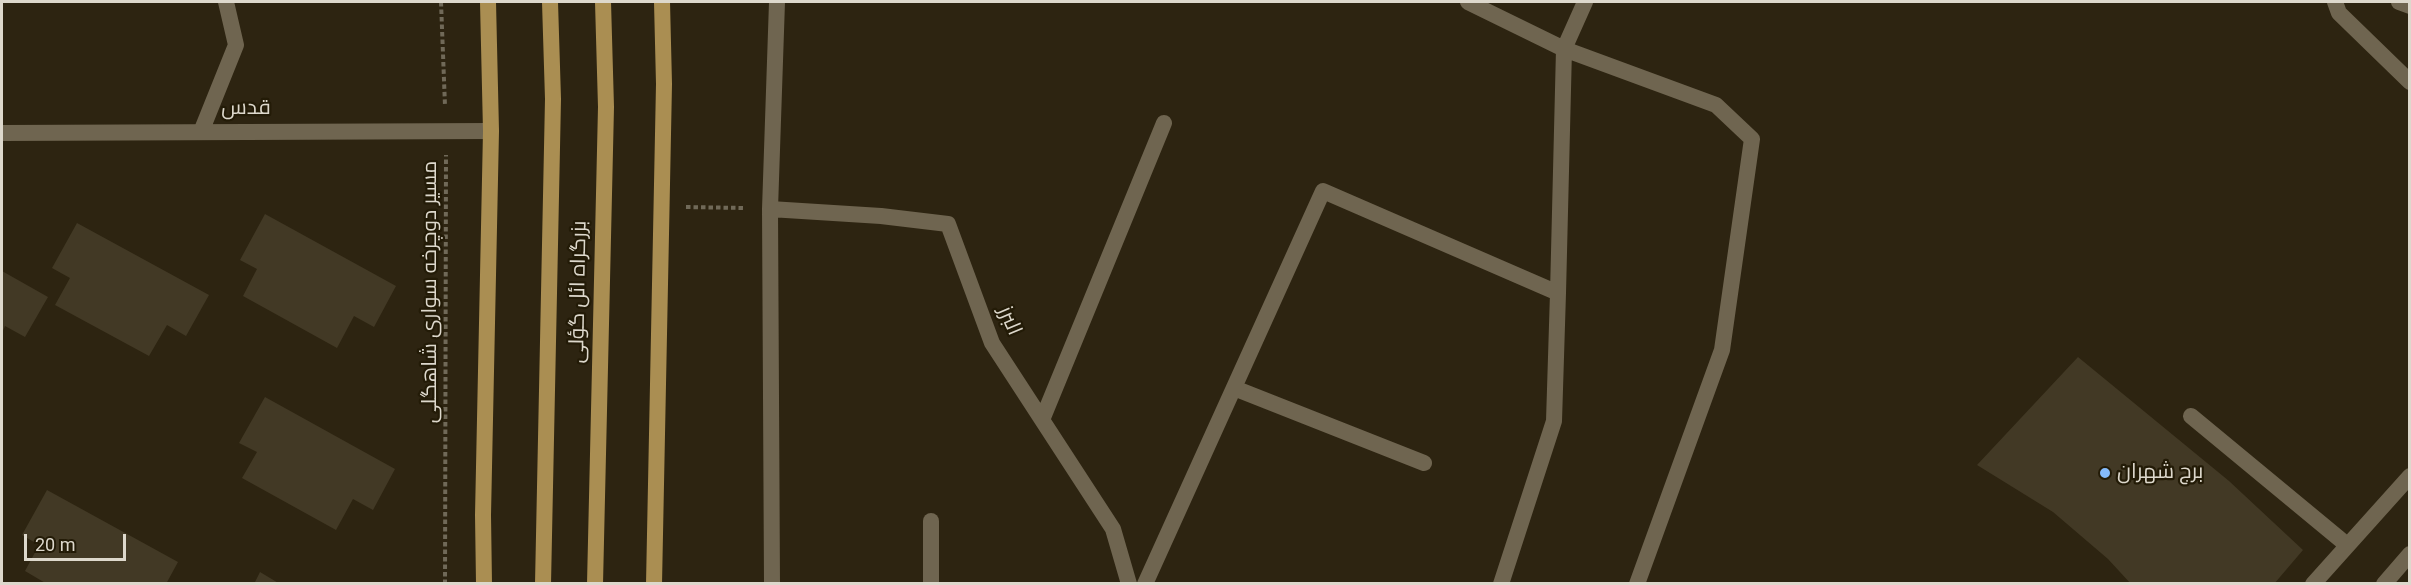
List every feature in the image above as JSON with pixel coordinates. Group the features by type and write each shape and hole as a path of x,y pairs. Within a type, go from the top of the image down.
{"highway":[{"path":"484,584 483,515 490,131 488,2"},
{"name":"بزرگراه ائل گؤلی","path":"543,584 553,111 550,2"},
{"name":"بزرگراه ائل گؤلی","path":"595,584 606,106 603,2"},
{"path":"654,584 664,84 662,2"}],"street":[{"path":"201,132 236,45 226,2"},
{"path":"772,584 770,209 777,2"},
{"path":"1468,2 1564,49 1716,105 1752,139 1722,350 1637,584"},
{"path":"1501,584 1554,421 1564,49 1585,2"},
{"path":"2335,2 2339,13 2409,82"},
{"path":"2399,2 2409,6"},
{"path":"1042,420 1164,123"},
{"name":"قدس","path":"2,133 490,131"},
{"path":"1145,584 1323,191 1558,293"},
{"name":"البرز","path":"770,209 880,216 948,224 992,343 1113,529 1129,584"},
{"path":"1234,388 1424,463"},
{"path":"2191,416 2347,545"},
{"path":"2313,584 2409,476"},
{"path":"931,521 931,584"},
{"path":"2384,584 2409,554"}],"path":[{"name":"مسیر دوچرخه سواری شاهگلی","path":"441,2 447,131 445,584"},
{"path":"661,206 770,209"}],"building":[{"path":"265,214 396,286 374,327 354,316 337,348 243,296 257,269 240,260"},
{"path":"77,223 209,295 186,336 167,325 149,356 55,305 70,278 52,268"},
{"path":"2,271 48,297 25,337 5,326 2,333"},
{"name":"برج شهران","path":"2078,357 2229,481 2303,550 2274,584 2131,584 2108,559 2053,512 1977,465"},
{"path":"265,397 395,469 373,510 353,499 336,530 242,478 257,452 239,443"},
{"path":"47,490 178,562 166,584 47,584 25,571 39,545 22,535"},
{"path":"260,572 280,584 254,584"}],"place":[{"name":"برج شهران","path":"2105,473"}]}
